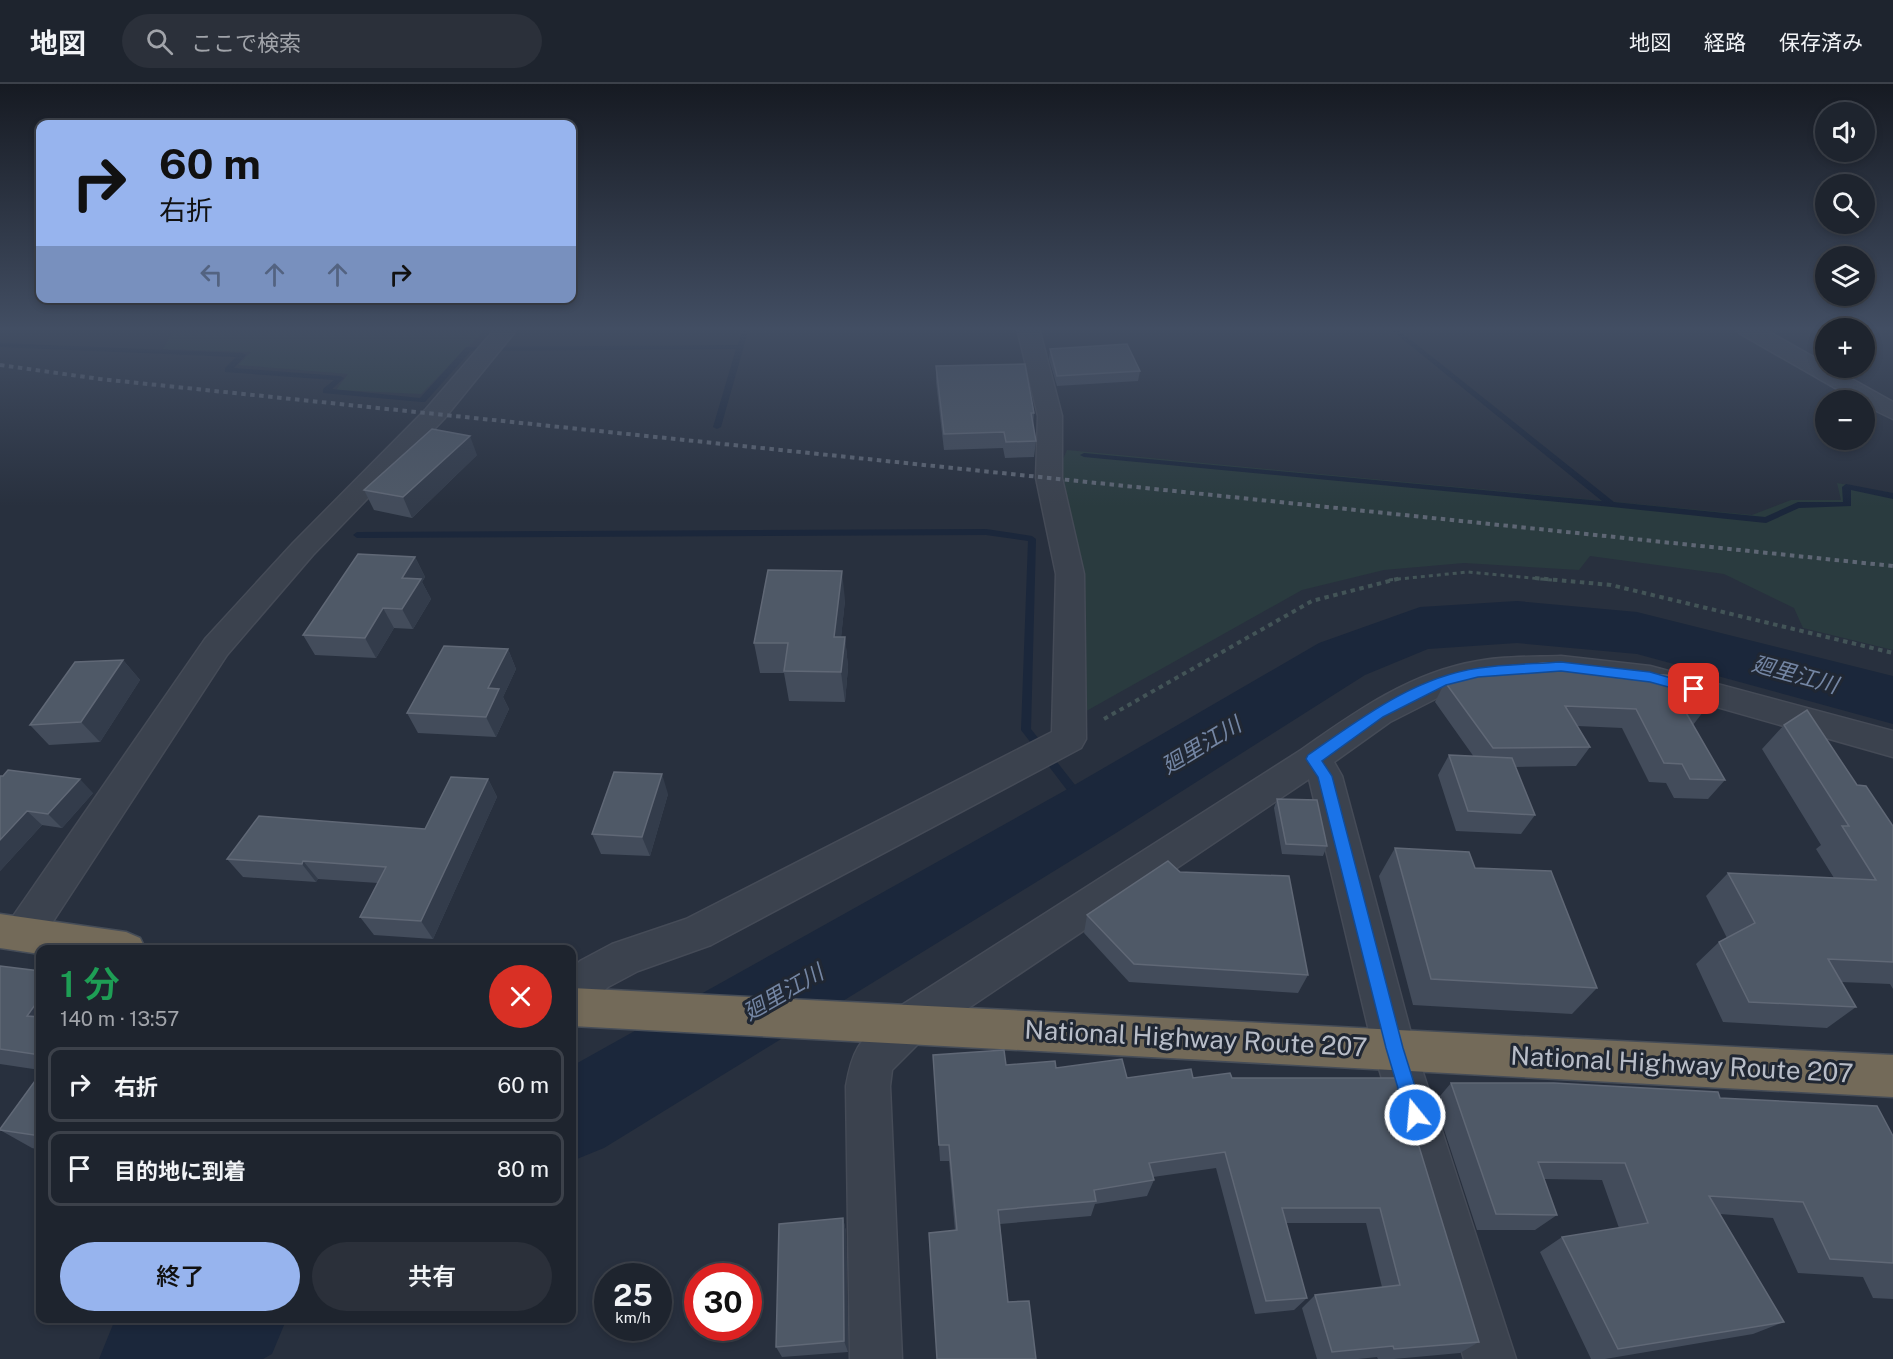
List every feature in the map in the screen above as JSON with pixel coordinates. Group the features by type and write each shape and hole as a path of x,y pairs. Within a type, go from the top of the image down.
{"highway":[{"path":"12,932 94,945"},
{"name":"National Highway Route 207","path":"576,1007 1394,1048 1893,1076"}],"street":[{"path":"12,932 216,647 303,549 435,414 457,388"},
{"path":"576,991 594,974 626,957 697,933 1052,748 1070,574 1049,478 1050,416 1043,388"},
{"path":"1851,388 1893,412"},
{"path":"876,1359 868,1086 872,1060 909,1024 1313,759 1378,713 1443,681 1478,672 1561,667 1650,677 1893,744"},
{"path":"1313,759 1325,776 1394,1048 1490,1359"}],"path":[{"path":"1052,748 1312,601 1391,579 1468,572 1611,585 1893,653"}],"shaded area":[{"path":"338,388 428,388 421,394 336,390"},
{"path":"1067,450 1752,515 1791,500 1841,500 1837,483 1893,493 1893,650 1803,628 1794,608 1724,574 1590,556 1579,570 1464,563 1384,570 1302,590 1081,714 1058,470"}],"building":[{"path":"939,388 1029,388 1036,441 1006,442 1004,432 944,434"},
{"path":"432,429 470,436 403,497 364,490"},
{"path":"358,554 415,557 402,578 421,579 402,609 383,608 365,638 303,635"},
{"path":"768,570 842,571 834,637 845,637 841,672 784,671 788,643 754,643"},
{"path":"444,646 508,649 488,688 499,689 486,717 407,713"},
{"path":"123,660 81,722 30,725 75,662"},
{"path":"1543,663 1584,665 1587,671 1682,676 1703,712 1685,711 1725,780 1690,779 1682,764 1664,763 1636,709 1565,706 1590,747 1493,748 1445,682 1457,676"},
{"path":"1807,710 1857,785 1866,786 1893,826 1893,962 1828,959 1856,1007 1749,1002 1719,942 1755,923 1728,873 1876,880 1842,826 1849,826 1784,725"},
{"path":"1449,755 1512,758 1535,815 1468,811"},
{"path":"8,770 80,779 48,814 27,811 0,840 0,776"},
{"path":"614,772 662,774 642,837 592,834"},
{"path":"451,777 488,779 421,921 360,917 386,867 303,861 302,864 227,859 259,816 425,829"},
{"path":"1277,799 1317,800 1327,846 1286,844"},
{"path":"1395,848 1469,852 1475,868 1551,871 1597,988 1431,979"},
{"path":"1168,861 1180,872 1289,876 1308,975 1134,964 1087,915"},
{"path":"0,966 36,970 36,1004 27,1016 36,1017 36,1054 0,1049"},
{"path":"1004,1050 1006,1065 1055,1061 1056,1068 1122,1059 1127,1078 1191,1069 1193,1078 1230,1073 1232,1078 1398,1078 1479,1342 1394,1349 1393,1346 1332,1352 1315,1295 1400,1285 1380,1208 1282,1208 1307,1298 1266,1301 1225,1152 1149,1163 1154,1180 1094,1190 1096,1201 998,1210 1008,1302 1029,1301 1036,1359 937,1359 929,1233 957,1230 949,1145 939,1145 933,1055"},
{"path":"36,1080 36,1135 0,1129"},
{"path":"1451,1083 1554,1083 1718,1092 1720,1098 1877,1106 1893,1136 1893,1263 1830,1259 1803,1202 1709,1196 1784,1322 1618,1349 1562,1237 1648,1223 1625,1163 1538,1162 1557,1215 1496,1214"},
{"path":"843,1218 844,1341 776,1347 779,1224"}],"waterway":[{"path":"330,388 326,391 422,400 434,388"},
{"path":"717,427 729,388"},
{"path":"1466,388 1612,504"},
{"path":"1084,455 1612,504"},
{"path":"1612,504 1766,520 1798,505 1848,504 1846,487 1893,496"},
{"path":"357,535 986,532 1032,539 1026,730 1090,812"},
{"name":"廻里江川","path":"576,1114 1090,812 1342,659 1420,628 1517,622 1637,633 1893,700"},
{"name":"廻里江川","path":"151,1359 226,1323"}],"railway":[{"path":"182,388 1893,566"}],"route":[{"path":"1415,1115 1394,1048 1325,776 1313,759 1378,713 1443,681 1478,672 1561,667 1650,677 1694,689"}]}
